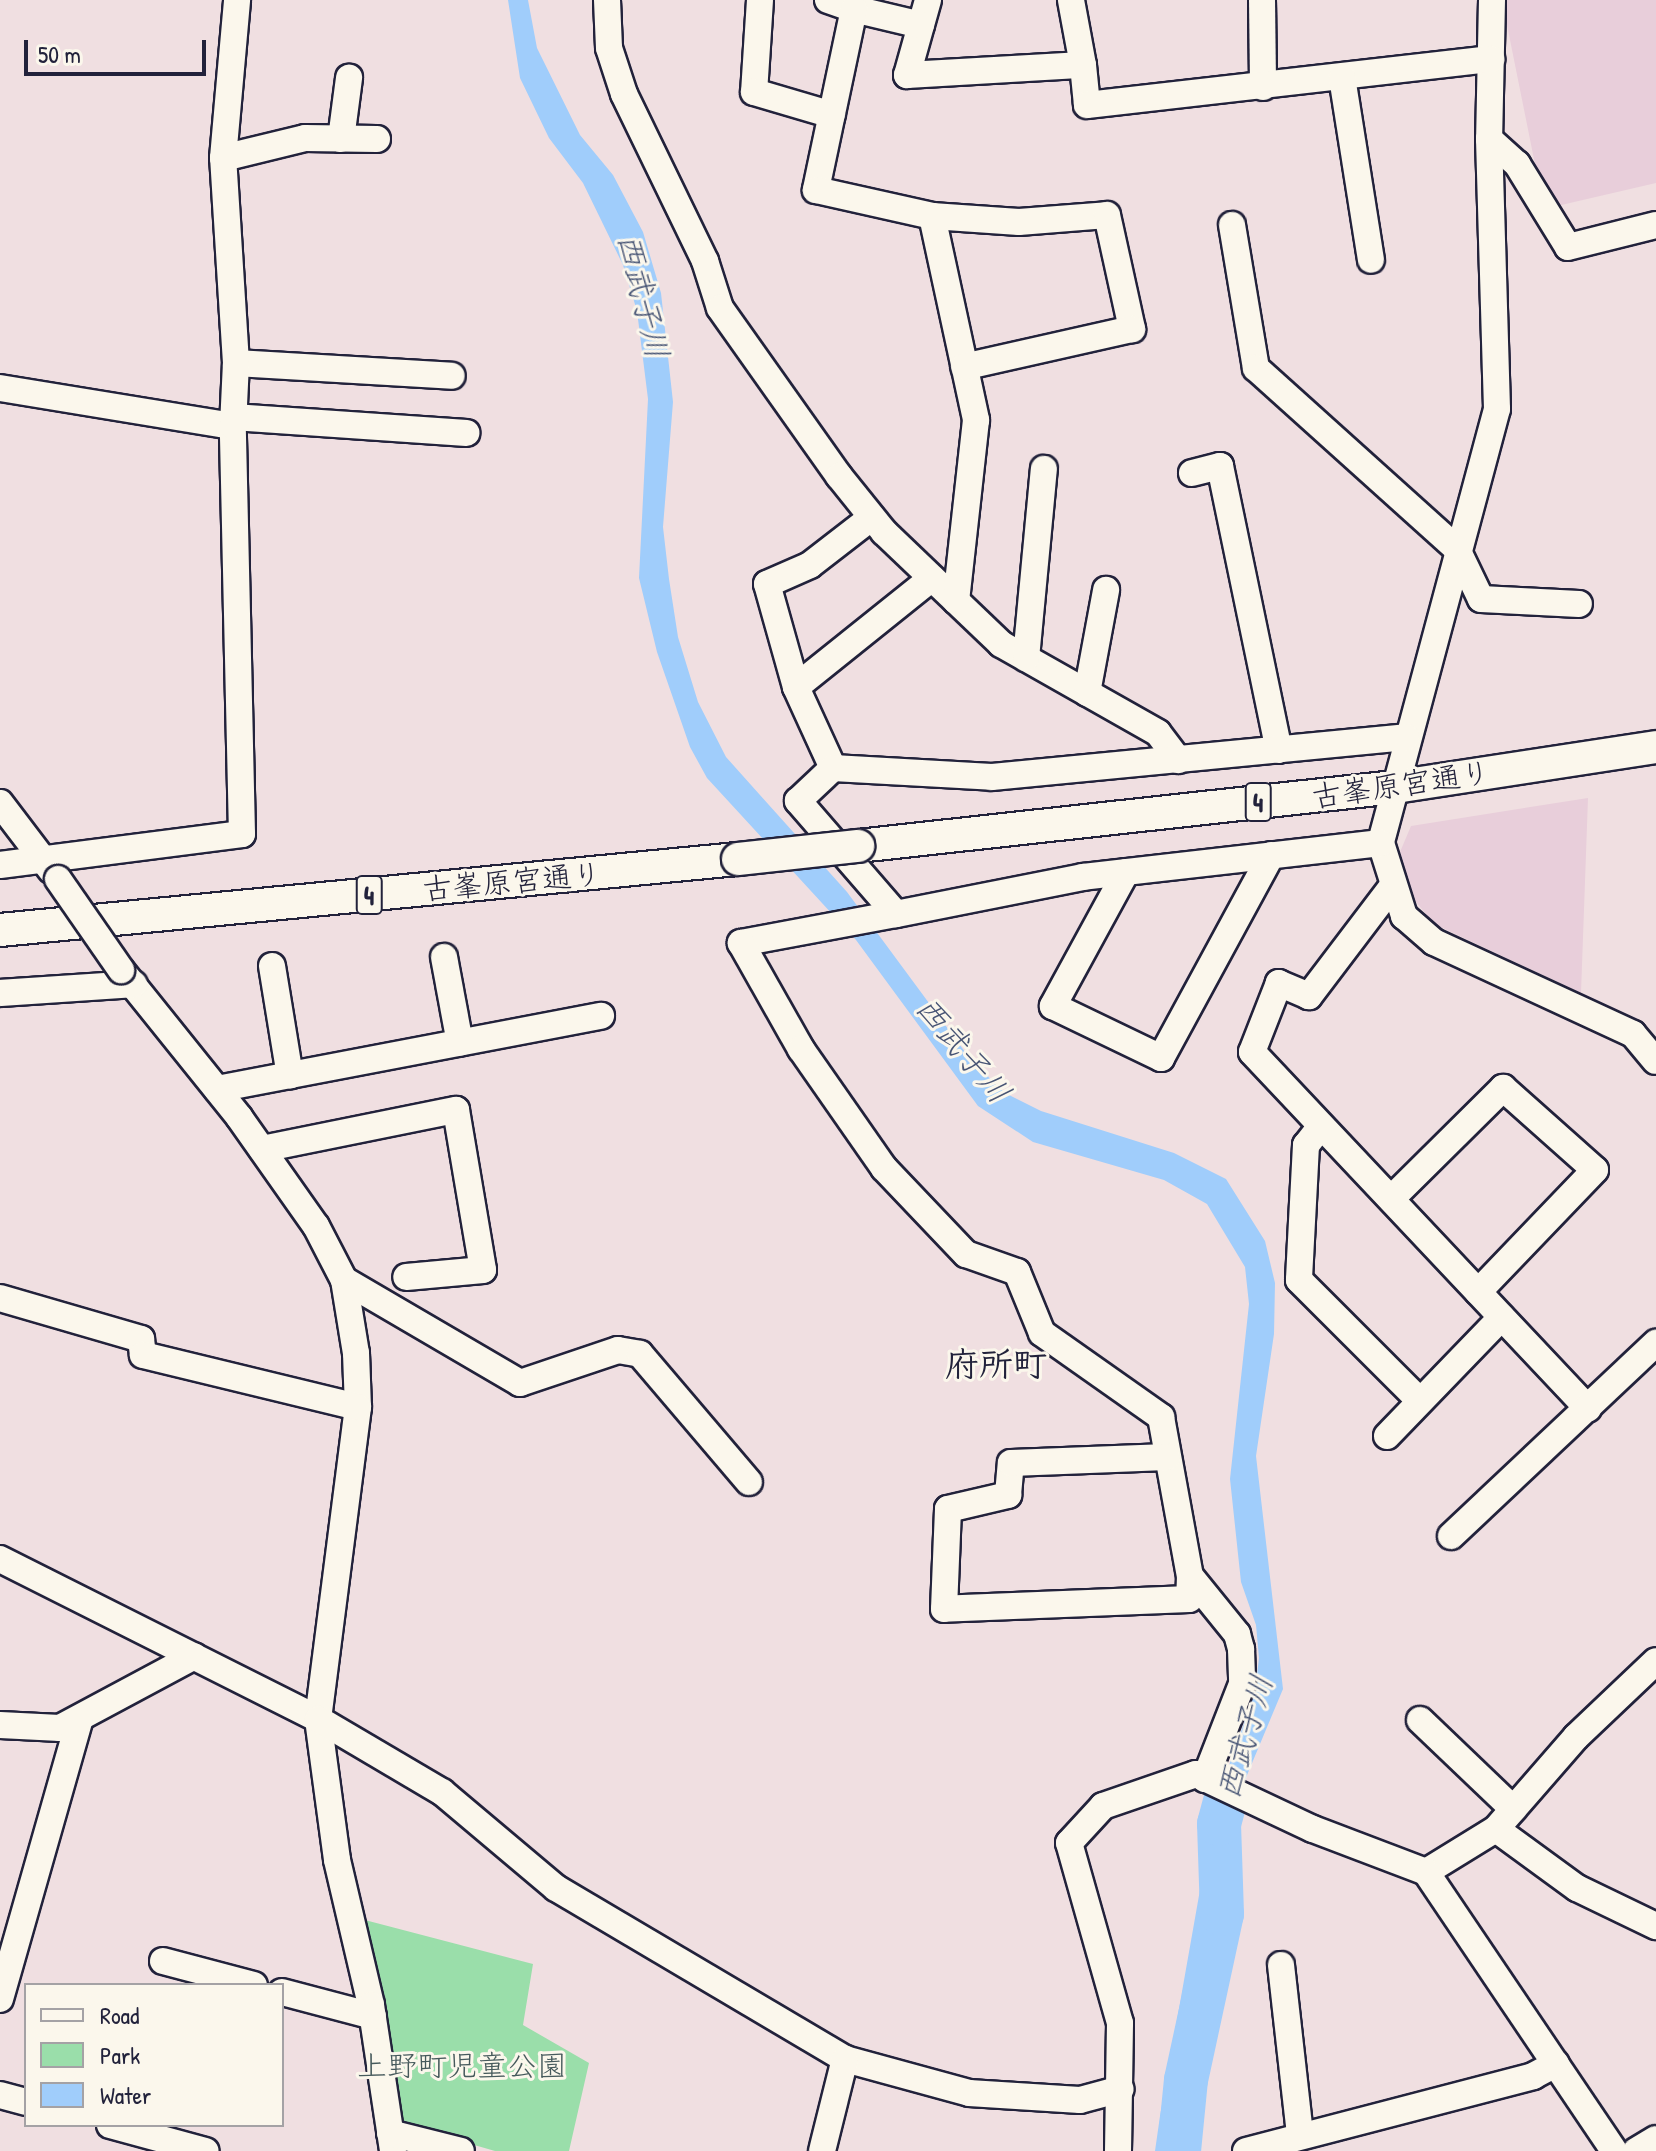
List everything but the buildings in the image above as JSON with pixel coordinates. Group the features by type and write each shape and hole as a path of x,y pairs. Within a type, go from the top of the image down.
{"main road":[{"name":"古峯原宮通り","path":"0,930 738,859 1395,787 1656,747"}],"street":[{"path":"0,865 50,869 242,834 233,421 236,363 223,158 237,0"},
{"path":"607,0 609,48 624,94 705,261 720,308 872,517 1001,644 1158,733 1178,760"},
{"path":"760,0 754,92 832,115"},
{"path":"828,0 921,25"},
{"path":"928,0 907,75 1083,65"},
{"path":"1071,0 1087,105 1491,59"},
{"path":"1262,0 1263,87"},
{"path":"1492,0 1489,139 1497,409 1406,737 1381,843 1391,888 1404,916 1434,942 1633,1034 1656,1061"},
{"path":"854,9 816,190 932,216 1019,222 1107,215 1132,329 964,367"},
{"path":"1342,77 1371,260"},
{"path":"341,139 349,78"},
{"path":"223,158 305,138 377,139"},
{"path":"1489,139 1517,164 1568,247 1656,225"},
{"path":"932,216 976,420 956,601"},
{"path":"1232,225 1256,368 1457,549 1481,599 1579,604"},
{"path":"236,363 452,376"},
{"path":"0,388 233,421 466,433"},
{"path":"1192,473 1220,466 1279,750"},
{"path":"1026,658 1044,469"},
{"path":"833,768 796,687 767,584 810,565 872,517"},
{"path":"796,687 932,578"},
{"path":"1087,693 1106,590"},
{"path":"896,914 798,801 833,768 992,777 1406,737"},
{"path":"0,803 127,977 262,1149 316,1226 344,1280 356,1353 358,1407 318,1719 337,1860 373,2016 392,2142 461,2151"},
{"path":"1167,1457 1011,1463 1008,1495 948,1509 944,1609 1189,1599 1190,1576 1161,1417 1042,1333 1017,1272 966,1254 884,1168 801,1049 741,943 1126,872 1381,843"},
{"path":"1126,872 1053,1006 1161,1058 1271,855"},
{"path":"1391,888 1309,996 1279,983 1252,1052 1588,1408"},
{"path":"444,957 460,1043"},
{"path":"272,966 290,1076"},
{"path":"0,993 127,977"},
{"path":"217,1089 601,1016"},
{"path":"1391,1199 1503,1088 1595,1170 1478,1292"},
{"path":"262,1149 456,1110 483,1270 406,1277"},
{"path":"1321,1126 1306,1145 1299,1280 1420,1401"},
{"path":"344,1280 520,1383 618,1350 640,1354 749,1482"},
{"path":"0,1298 141,1339 143,1355 358,1407"},
{"path":"1387,1436 1502,1317"},
{"path":"1451,1536 1656,1343"},
{"path":"0,1559 318,1719 442,1792 556,1888 845,2059 969,2093 1080,2100 1121,2089"},
{"path":"1190,1576 1237,1634 1241,1649 1242,1684 1205,1779"},
{"path":"0,1725 60,1728 194,1656"},
{"path":"1426,1872 1504,1819 1576,1737 1656,1661"},
{"path":"0,1999 80,1718"},
{"path":"1420,1720 1504,1819 1577,1888 1656,1926"},
{"path":"1118,2151 1120,2023 1069,1843 1103,1806 1196,1774 1313,1829 1426,1872 1614,2151"},
{"path":"163,1961 246,1983"},
{"path":"1281,1965 1286,2141"},
{"path":"284,1993 373,2016"},
{"path":"822,2151 845,2059"},
{"path":"1246,2151 1533,2076 1556,2064"},
{"path":"0,2095 24,2101"},
{"path":"117,2127 206,2151"},
{"path":"1636,2151 1656,2139"}],"shaded area":[{"path":"1502,0 1656,0 1656,183 1544,209"},
{"path":"1588,798 1581,993 1434,924 1412,897 1400,852 1411,826"}],"green space":[{"name":"上野町児童公園","path":"361,1919 533,1964 523,2025 589,2063 569,2151 495,2151 398,2123"}],"water":[{"path":"508,0 528,0 537,48 580,135 613,175 643,232 661,293 673,402 663,527 669,579 678,637 698,702 726,757 847,892 971,1060 1005,1093 1041,1111 1174,1153 1226,1179 1265,1241 1275,1283 1274,1334 1256,1456 1283,1689 1227,1823 1218,1868 1222,1914 1201,1981 1187,2151 1155,2151 1215,1805 1255,1692 1259,1658 1256,1625 1241,1582 1230,1479 1249,1304 1245,1267 1207,1204 1164,1180 1033,1142 978,1106 856,940 707,778 690,747 657,652 639,578 648,399 637,311 623,265 583,183 549,138 520,78"}],"waterway":[{"name":"西武子川","path":"1179,2151 1186,2080 1222,1914 1219,1824 1227,1795"}],"district":[{"name":"府所町","path":"996,1365"}]}
